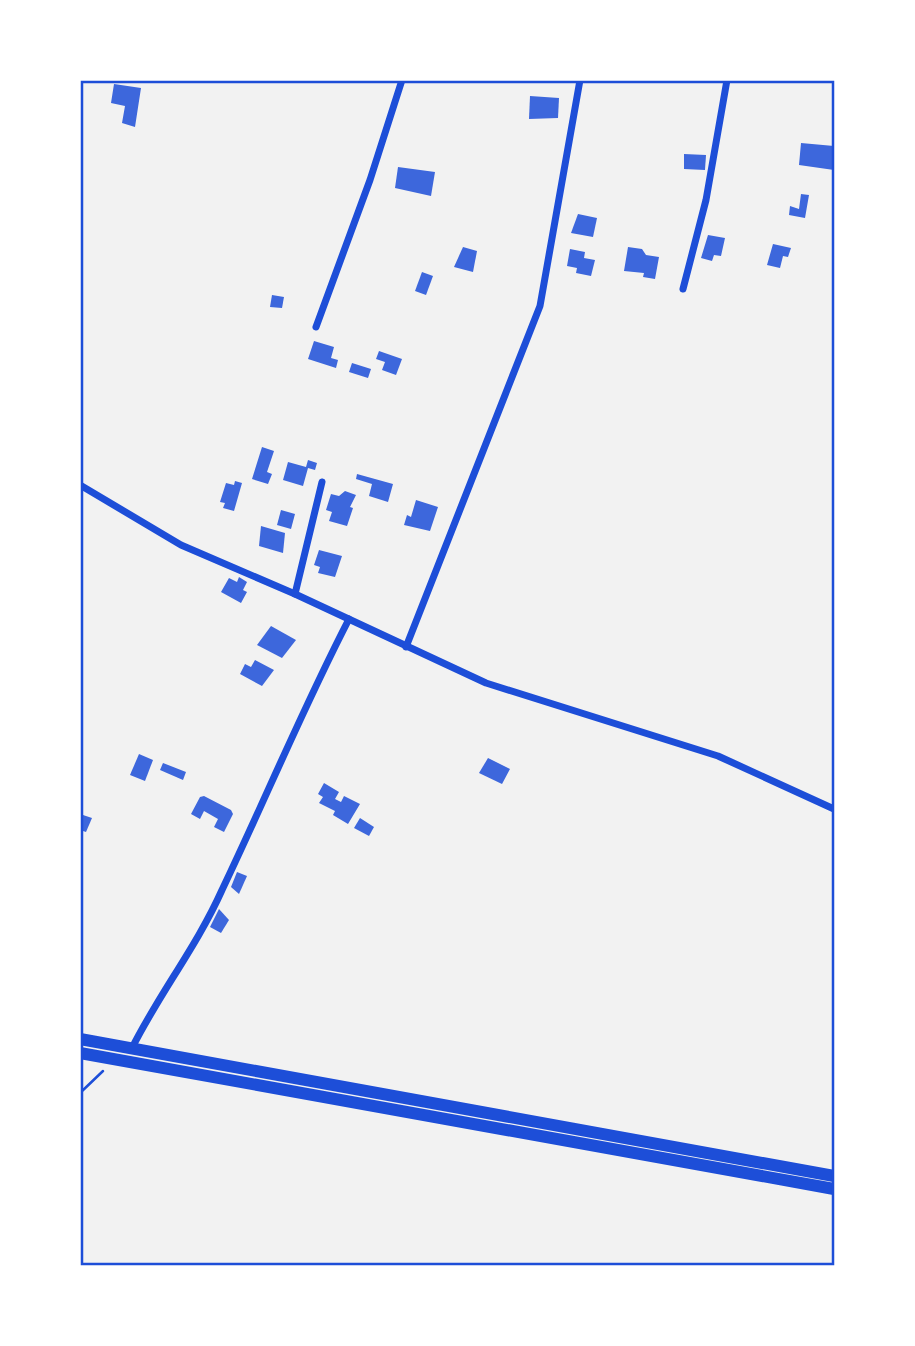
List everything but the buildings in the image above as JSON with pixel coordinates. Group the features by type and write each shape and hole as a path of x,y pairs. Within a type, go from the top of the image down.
{"main road":[{"path":"80,1039 835,1176"},
{"path":"80,1053 835,1189"}],"street":[{"path":"316,327 370,180 402,80"},
{"path":"407,648 541,306 580,80"},
{"path":"683,289 706,200 727,80"},
{"path":"295,594 322,482"},
{"path":"80,485 181,545 349,618 407,648 486,683 718,756 835,809"},
{"path":"132,1048 153,1006 222,892 310,692 349,618"}],"path":[{"path":"80,1093 101,1075 108,1058"}]}
